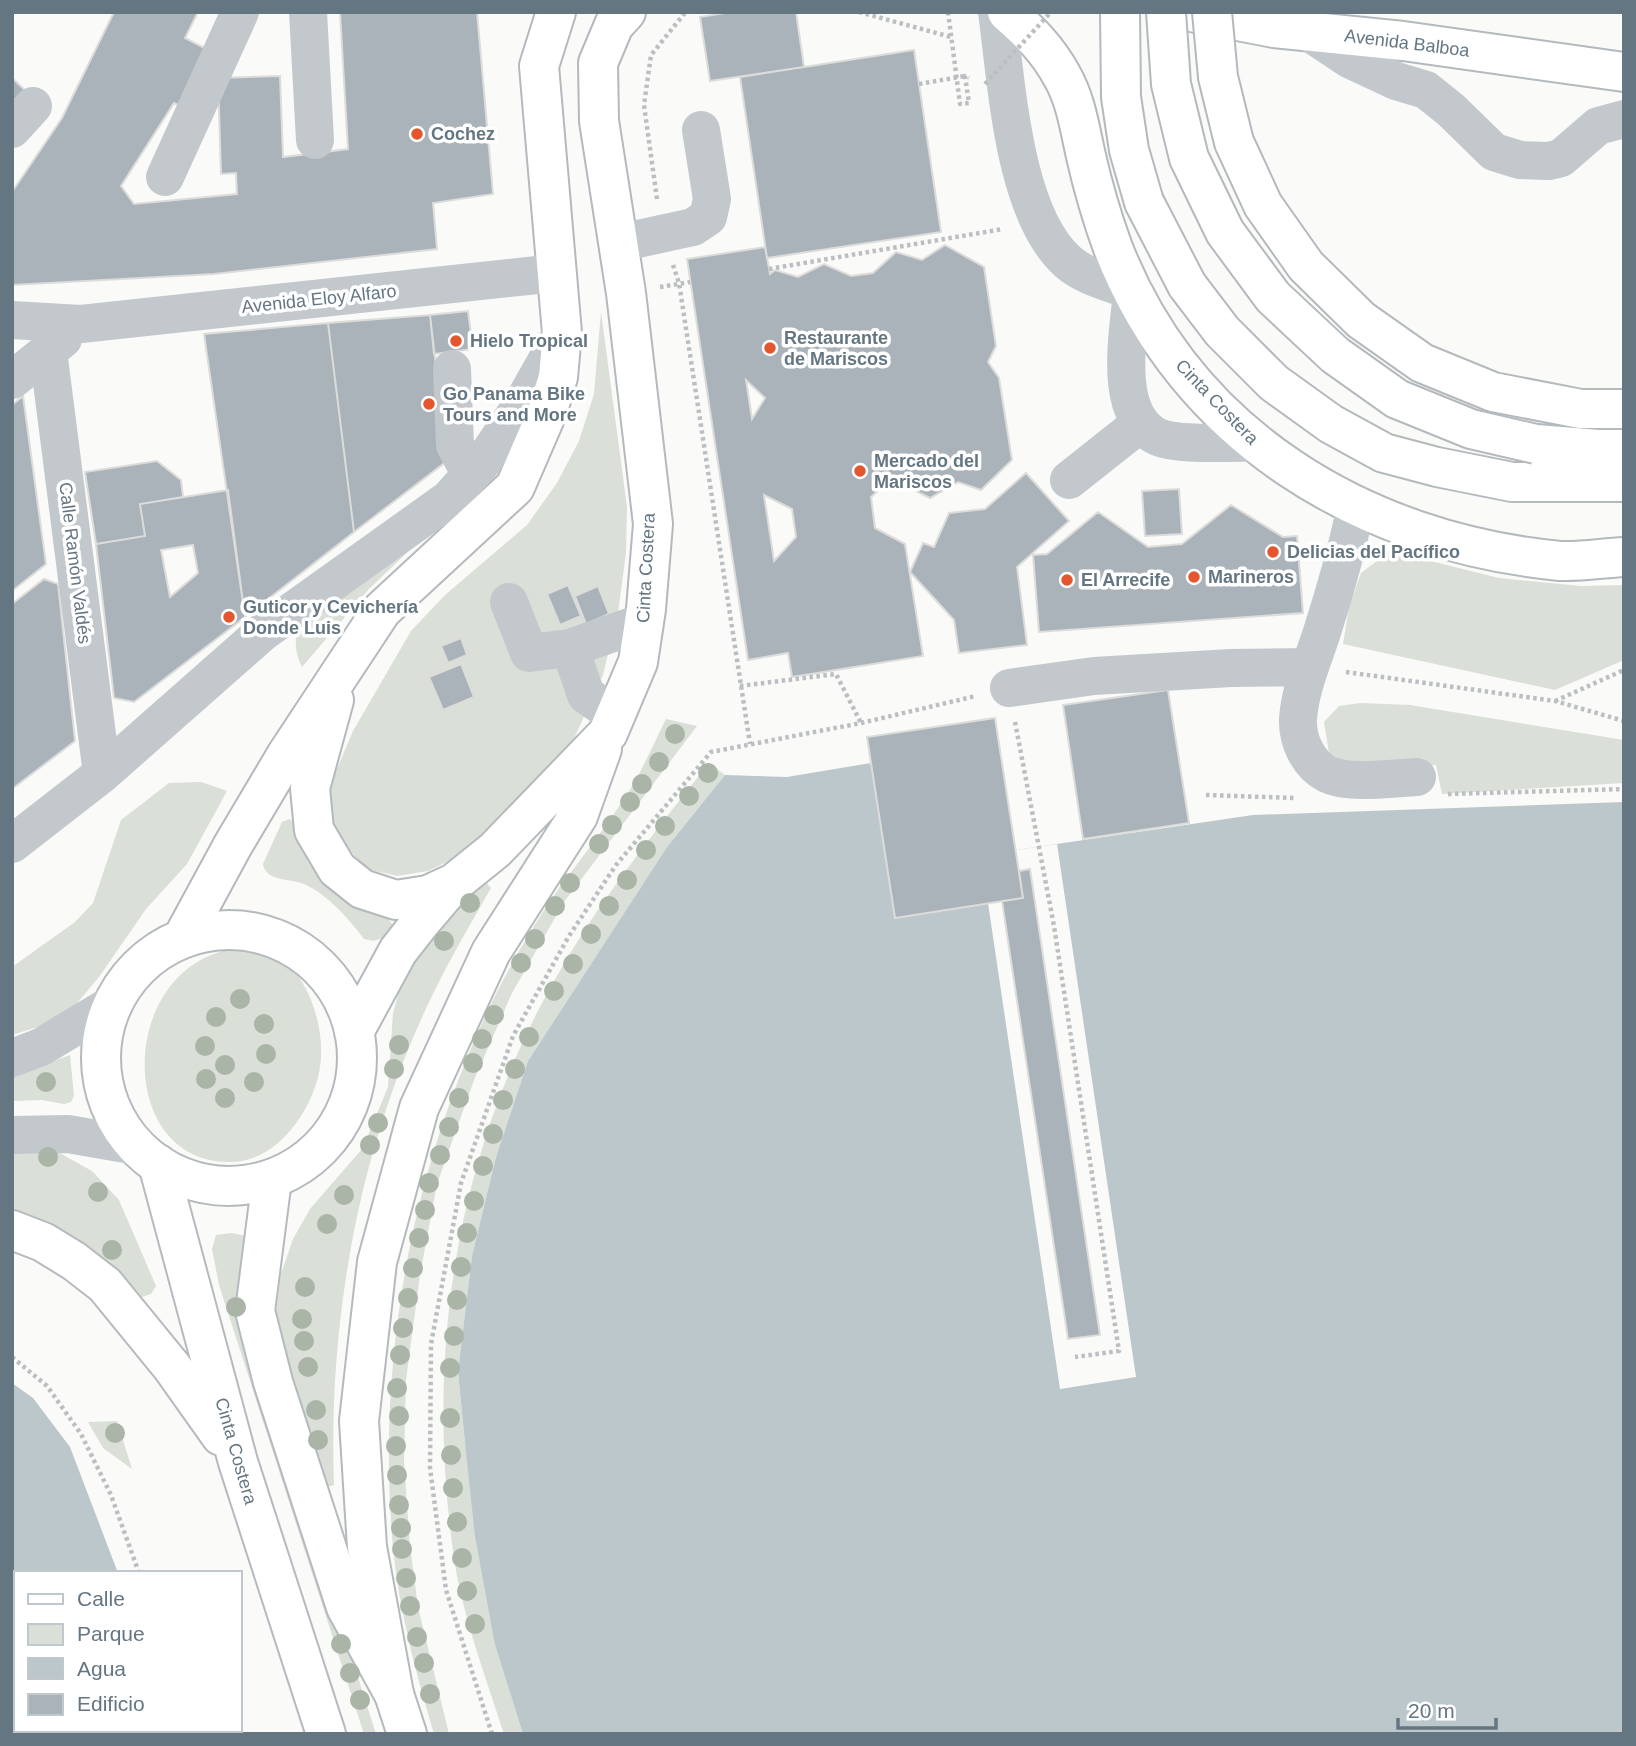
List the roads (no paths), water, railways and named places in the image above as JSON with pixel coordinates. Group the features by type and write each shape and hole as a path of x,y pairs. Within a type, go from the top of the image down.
{"main road":[{"path":"182,939 233,845 344,664 382,610 515,487 547,413 558,377 562,333 539,66 556,12"},
{"name":"Cinta Costera","path":"354,1031 398,951 454,883 495,850 611,724 638,662 653,524 619,243 600,121 598,63 614,24 626,12"},
{"name":"Cinta Costera","path":"1007,12 1034,35 1063,76 1077,115 1093,186 1113,247 1132,291 1154,330 1178,365 1255,443 1305,479 1356,507 1420,532 1474,546 1562,561 1624,557"},
{"path":"1120,12 1121,97 1129,150 1144,202 1187,285 1222,331 1274,383 1331,424 1384,453 1513,482 1624,482"},
{"path":"1166,12 1171,84 1189,158 1225,232 1273,298 1335,355 1397,399 1471,429 1536,443 1624,449"},
{"name":"Avenida Balboa","path":"1191,12 1307,31 1417,43 1624,72"},
{"path":"1212,12 1218,78 1234,142 1263,205 1306,266 1361,320 1422,363 1493,391 1581,409 1624,409"},
{"path":"344,664 310,788 314,830 337,869 362,889 396,900 428,895 454,883"},
{"path":"407,1734 394,1693 367,1547 359,1421 377,1262 419,1108 491,952 578,816 611,724"},
{"path":"236,930 269,936 289,945 308,957 331,981 354,1031 357,1056 355,1080 338,1126 314,1155 294,1169 272,1179 240,1186 219,1186 187,1179 147,1155 115,1115 103,1078 103,1040 114,1003 137,969 158,951 182,939 203,933 236,930"},
{"name":"Cinta Costera","path":"147,1155 238,1462 326,1734"},
{"path":"272,1179 255,1311 273,1382 346,1607 394,1693"},
{"path":"12,1230 43,1242 105,1285 172,1367 238,1462"}],"street":[{"path":"165,177 240,12"},
{"path":"309,12 315,140"},
{"path":"539,66 540,12"},
{"path":"997,12 1016,148 1025,185 1039,223 1054,247 1070,264 1132,291 1126,372 1129,401 1141,423 1157,436 1181,441 1255,443"},
{"path":"1307,31 1349,60 1396,81 1426,90 1494,152 1520,160 1549,162 1561,158 1598,126 1624,119"},
{"path":"619,243 693,227 708,217 712,200 701,131"},
{"name":"Avenida Eloy Alfaro","path":"12,320 81,324 556,273"},
{"path":"12,380 81,324"},
{"path":"12,844 102,774 263,632 449,499 485,459 522,404 562,333"},
{"name":"Calle Ramón Valdés","path":"48,351 102,774"},
{"path":"452,369 455,445 471,475"},
{"path":"1069,480 1141,423"},
{"path":"1356,507 1323,630 1301,697 1298,722 1302,744 1312,762 1327,774 1347,779 1417,777"},
{"path":"509,602 529,653 570,648 644,622"},
{"path":"570,648 586,695 611,724"},
{"path":"1009,688 1094,676 1231,668 1310,667"},
{"path":"12,1058 41,1047 114,1003"},
{"path":"12,1135 68,1134 147,1155"}],"water":[{"path":"871,763 895,917 1023,898 1016,850 1253,815 1624,802 1624,1734 523,1734 495,1645 475,1536 458,1372 472,1256 496,1157 528,1061 667,847 725,775 787,777"},
{"path":"12,1383 33,1398 70,1447 117,1571 14,1571 14,1732 173,1734 12,1734"}],"place":[{"name":"Cochez","path":"417,134"},
{"name":"Hielo Tropical","path":"456,341"},
{"name":"Restaurante de Mariscos","path":"770,348"},
{"name":"Go Panama Bike Tours and More","path":"429,404"},
{"name":"Mercado del Mariscos","path":"860,471"},
{"name":"Delicias del Pacífico","path":"1273,552"},
{"name":"Marineros","path":"1194,577"},
{"name":"El Arrecife","path":"1067,580"},
{"name":"Guticor y Cevichería Donde Luis","path":"229,617"}]}
